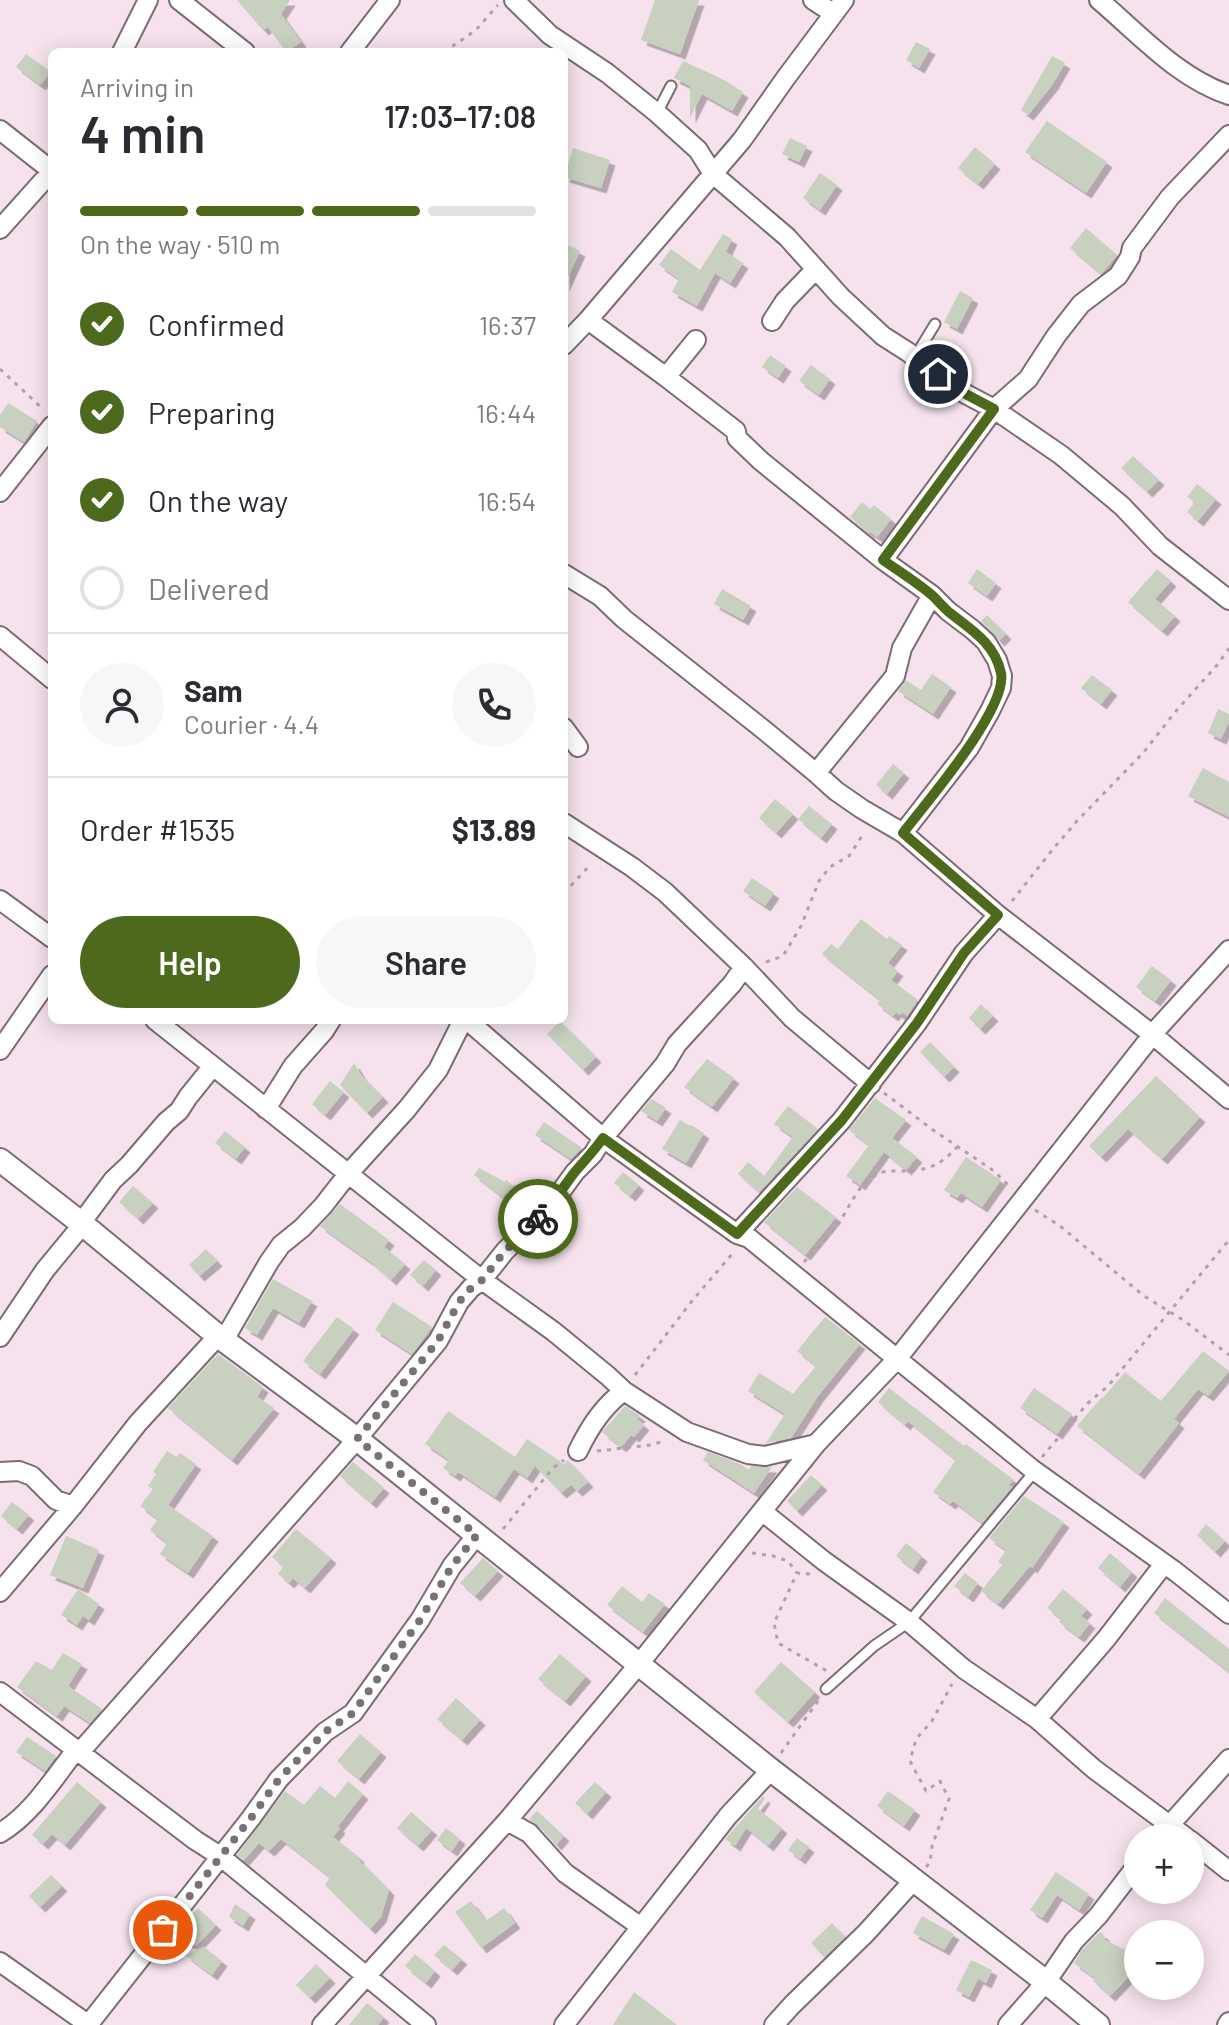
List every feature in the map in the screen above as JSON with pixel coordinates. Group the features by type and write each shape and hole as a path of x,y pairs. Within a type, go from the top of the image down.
{"street":[{"path":"124,48 148,0"},
{"path":"353,48 390,0"},
{"path":"514,0 550,35 607,73 698,150 713,174 787,237 841,297 883,336 960,391 994,409 1061,455 1122,506 1160,546 1229,600"},
{"path":"568,341 742,140 838,6 813,0"},
{"path":"1099,0 1173,63 1215,91 1229,95"},
{"path":"189,3 240,48"},
{"path":"0,130 48,168"},
{"path":"883,560 994,409 1028,379 1081,304 1118,276 1132,248 1170,197 1229,135"},
{"path":"0,229 48,175"},
{"path":"772,321 785,301 816,269"},
{"path":"588,320 736,431 737,438 761,461 883,560 932,595 986,642 997,660 1002,676 1001,688 969,748 903,833"},
{"path":"666,377 696,340"},
{"path":"0,492 48,431"},
{"path":"568,576 600,596 624,619 836,791 903,833 999,916 1153,1035 1229,1099"},
{"path":"816,773 895,676 902,648 932,595"},
{"path":"0,636 48,676"},
{"path":"568,733 578,747"},
{"path":"568,826 665,892 792,1018 871,1084"},
{"path":"0,900 48,935"},
{"path":"743,1236 871,1084 964,953 999,916"},
{"path":"322,2025 507,1821 639,1664 816,1444 897,1359 1153,1035 1229,950"},
{"path":"0,1833 35,1802 77,1751 357,1439 438,1341 459,1302 548,1209 665,1064 677,1044 744,967"},
{"path":"0,1050 48,981"},
{"path":"160,1024 482,1280 553,1331 624,1391 687,1432 748,1454 765,1456 816,1444"},
{"path":"266,1109 293,1066 328,1024"},
{"path":"0,1592 138,1423 221,1338 281,1245 323,1206 407,1109 438,1070 463,1024"},
{"path":"470,1024 603,1138 795,1275 1034,1470 1229,1614"},
{"path":"0,1337 45,1270 113,1180 179,1111 213,1066"},
{"path":"0,1160 221,1338 487,1533 639,1664 1098,2025"},
{"path":"578,1451 594,1423 614,1398 624,1391"},
{"path":"0,1472 19,1471 32,1476 56,1500 73,1506"},
{"path":"763,1512 832,1567 909,1622 964,1669 1037,1719 1156,1824"},
{"path":"0,1962 88,2025 279,1779 325,1732 353,1713 420,1620 452,1566 487,1533"},
{"path":"1037,1719 1106,1639 1164,1564"},
{"path":"0,1692 220,1856 426,2025"},
{"path":"1170,1824 1229,1759"},
{"path":"564,2025 728,1816 771,1770"},
{"path":"507,1821 529,1833 565,1873 641,1927"},
{"path":"1204,1851 1229,1871"},
{"path":"774,2025 914,1880"},
{"path":"1008,2025 1124,1882"}],"lane":[{"path":"657,113 671,86"},
{"path":"915,357 935,324"},
{"path":"826,1689 874,1646 909,1622 1034,1470"}],"path":[{"path":"450,48 476,30 502,0"},
{"path":"0,369 48,412"},
{"path":"999,916 1077,821 1143,753 1229,648"},
{"path":"744,967 783,956 801,926 819,881 830,867 849,856 874,816"},
{"path":"568,888 606,850"},
{"path":"871,1084 994,1171 1023,1200 1060,1226 1144,1296 1183,1320 1229,1355"},
{"path":"795,1275 840,1222 866,1182 886,1171 921,1171 937,1165 957,1147"},
{"path":"624,1391 743,1236"},
{"path":"1034,1470 1229,1240"},
{"path":"487,1533 503,1529 553,1468 578,1451 651,1445 687,1432"},
{"path":"738,1542 748,1552 788,1561 797,1573"},
{"path":"797,1573 822,1574 832,1567"},
{"path":"797,1573 774,1623 778,1643 838,1678"},
{"path":"914,1880 930,1863 932,1846 949,1799 940,1781 926,1791 910,1761 916,1739 932,1721 948,1689 964,1669"},
{"path":"771,1770 826,1689"}],"building":[{"path":"237,0 290,0 281,14 301,42 292,48 283,48 268,27 263,30"},
{"path":"655,0 699,0 680,54 641,40"},
{"path":"916,42 930,49 919,68 906,60"},
{"path":"26,54 48,70 48,76 40,85 16,67"},
{"path":"1052,56 1065,63 1028,115 1021,110"},
{"path":"683,61 743,92 732,111 702,94 690,118 690,86 674,78"},
{"path":"1047,121 1107,162 1086,193 1025,152"},
{"path":"790,138 807,146 799,162 782,154"},
{"path":"975,147 995,164 978,184 958,168"},
{"path":"573,148 610,160 601,188 568,178"},
{"path":"820,173 837,185 820,210 803,198"},
{"path":"1086,228 1117,255 1101,274 1070,248"},
{"path":"723,234 732,239 726,252 743,263 730,283 715,273 697,306 672,292 679,279 659,265 671,249 700,270"},
{"path":"568,245 580,251 568,277"},
{"path":"960,291 973,298 957,329 944,322"},
{"path":"770,355 786,366 778,378 762,367"},
{"path":"811,365 830,379 819,395 799,381"},
{"path":"8,403 37,421 24,442 0,427 0,415"},
{"path":"1133,456 1159,480 1147,492 1121,468"},
{"path":"1197,484 1216,499 1198,521 1187,512 1195,502 1187,497"},
{"path":"862,502 870,509 874,505 891,519 877,537 850,517"},
{"path":"977,569 996,583 987,596 968,583"},
{"path":"1157,569 1171,581 1155,599 1175,616 1162,631 1128,602"},
{"path":"722,589 751,606 743,620 714,604"},
{"path":"987,615 1006,634 999,641 981,621"},
{"path":"932,674 951,687 933,714 898,691 906,680 921,690"},
{"path":"1092,675 1112,690 1101,704 1081,688"},
{"path":"1218,709 1229,714 1221,739 1208,733"},
{"path":"893,764 904,773 887,794 876,785"},
{"path":"1203,768 1229,782 1229,817 1188,796"},
{"path":"775,799 793,814 776,833 759,818"},
{"path":"809,806 832,824 821,838 798,819"},
{"path":"752,878 774,893 765,906 743,891"},
{"path":"861,919 887,939 889,936 902,945 888,963 898,971 891,980 918,1000 907,1016 896,1012 893,1016 877,1004 880,1000 822,954 831,944 838,949"},
{"path":"1152,966 1171,980 1155,1001 1136,987"},
{"path":"981,1004 993,1016 980,1029 969,1018"},
{"path":"557,1024 563,1024 596,1057 583,1070 547,1034"},
{"path":"930,1042 954,1067 944,1077 920,1052"},
{"path":"707,1059 734,1078 712,1107 684,1087"},
{"path":"354,1063 361,1075 383,1097 367,1113 340,1085"},
{"path":"1156,1076 1200,1117 1162,1159 1128,1129 1101,1157 1089,1146"},
{"path":"330,1081 344,1092 325,1115 312,1104"},
{"path":"875,1098 906,1120 892,1138 917,1157 906,1170 884,1152 860,1185 846,1176 869,1145 849,1130"},
{"path":"652,1099 666,1108 657,1121 641,1111"},
{"path":"788,1106 818,1129 759,1192 738,1174 748,1162 764,1176 793,1137 774,1124"},
{"path":"680,1120 704,1133 686,1163 662,1149"},
{"path":"544,1122 582,1148 571,1159 535,1135"},
{"path":"225,1131 245,1147 236,1159 215,1143"},
{"path":"966,1157 1001,1180 982,1207 961,1193 957,1198 944,1190"},
{"path":"479,1168 506,1180 524,1194 514,1206 474,1175"},
{"path":"623,1172 639,1185 630,1196 614,1183"},
{"path":"133,1186 153,1203 138,1219 119,1202"},
{"path":"797,1187 836,1217 805,1255 764,1222"},
{"path":"340,1204 389,1240 384,1247 405,1264 391,1280 320,1226"},
{"path":"206,1249 217,1261 199,1276 189,1265"},
{"path":"424,1260 436,1270 423,1286 410,1275"},
{"path":"273,1279 312,1301 299,1323 273,1308 257,1335 245,1328"},
{"path":"393,1302 432,1327 412,1354 375,1330"},
{"path":"337,1317 354,1329 320,1374 303,1361"},
{"path":"825,1317 860,1344 818,1396 791,1438 766,1443 785,1414 748,1391 759,1373 793,1394 816,1366 797,1351"},
{"path":"1203,1351 1229,1371 1208,1396 1198,1389 1174,1419 1179,1423 1139,1474 1077,1426 1125,1372 1161,1401"},
{"path":"218,1354 263,1387 257,1397 274,1408 232,1460 168,1408"},
{"path":"889,1388 1014,1480 1008,1485 1012,1487 982,1523 953,1501 950,1504 933,1492 956,1460 908,1421 905,1425 878,1402"},
{"path":"1034,1388 1072,1414 1057,1434 1020,1408"},
{"path":"625,1406 640,1416 637,1419 644,1425 621,1447 602,1432"},
{"path":"448,1411 515,1457 527,1439 564,1464 568,1460 588,1482 577,1491 571,1485 561,1493 535,1466 527,1478 514,1469 495,1497 458,1472 455,1476 443,1468 449,1460 425,1444"},
{"path":"167,1451 177,1457 180,1453 196,1464 168,1505 213,1536 188,1573 160,1554 167,1543 150,1530 158,1519 140,1506 153,1489 148,1486 156,1474 153,1472"},
{"path":"708,1452 749,1470 751,1466 772,1467 754,1493 703,1460"},
{"path":"353,1462 384,1488 371,1503 340,1476"},
{"path":"811,1475 822,1485 797,1511 787,1501"},
{"path":"1024,1496 1064,1522 1032,1568 1030,1566 998,1604 981,1591 1002,1565 998,1562 1006,1550 989,1538"},
{"path":"12,1502 29,1515 17,1529 1,1516"},
{"path":"1206,1524 1225,1541 1215,1552 1197,1535"},
{"path":"296,1529 331,1558 305,1588 293,1578 289,1583 278,1574 283,1567 272,1557"},
{"path":"66,1536 99,1550 83,1588 50,1575"},
{"path":"906,1543 922,1556 913,1569 896,1556"},
{"path":"1110,1553 1132,1572 1120,1587 1098,1568"},
{"path":"483,1558 498,1571 475,1596 460,1583"},
{"path":"965,1573 978,1583 968,1597 954,1586"},
{"path":"622,1586 642,1602 649,1593 665,1604 643,1632 607,1605"},
{"path":"78,1589 99,1604 89,1620 83,1616 77,1625 61,1615"},
{"path":"1063,1589 1087,1609 1081,1616 1090,1623 1079,1637 1047,1608"},
{"path":"1165,1598 1229,1649 1229,1672 1154,1613"},
{"path":"63,1653 82,1664 68,1686 102,1709 90,1723 64,1706 57,1716 17,1687 36,1661 52,1670"},
{"path":"560,1654 586,1676 565,1701 538,1679"},
{"path":"781,1662 815,1692 788,1722 754,1692"},
{"path":"456,1698 480,1720 462,1740 437,1719"},
{"path":"360,1734 381,1752 359,1779 337,1761"},
{"path":"27,1737 56,1756 45,1771 16,1752"},
{"path":"348,1781 363,1794 333,1837 359,1857 389,1890 381,1917 370,1929 325,1885 330,1877 281,1839 269,1851 259,1843 244,1860 237,1855 285,1791 304,1805 320,1786 335,1798"},
{"path":"77,1782 101,1802 65,1845 52,1834 43,1844 32,1835"},
{"path":"595,1782 606,1792 587,1814 575,1803"},
{"path":"888,1791 915,1810 904,1826 877,1806"},
{"path":"763,1796 765,1798 758,1809 782,1828 768,1846 746,1828 735,1846 725,1839"},
{"path":"537,1811 564,1836 556,1845 529,1819"},
{"path":"411,1812 432,1830 418,1846 397,1828"},
{"path":"446,1828 460,1839 452,1851 437,1840"},
{"path":"797,1838 809,1847 800,1859 788,1850"},
{"path":"1056,1872 1089,1894 1079,1910 1057,1895 1042,1918 1030,1910"},
{"path":"51,1875 62,1886 40,1907 29,1896"},
{"path":"471,1901 486,1921 504,1908 515,1923 481,1948 455,1912"},
{"path":"235,1904 250,1914 243,1926 229,1917"},
{"path":"198,1908 216,1925 196,1946 173,1937"},
{"path":"922,1916 954,1934 944,1950 913,1933"},
{"path":"832,1923 845,1937 824,1957 811,1943"},
{"path":"1100,1932 1105,1936 1103,1939 1124,1949 1124,1981 1110,1996 1093,1981 1095,1978 1074,1963"},
{"path":"444,1945 462,1959 452,1970 434,1955"},
{"path":"204,1947 222,1961 212,1975 185,1955"},
{"path":"415,1954 435,1971 426,1983 405,1966"},
{"path":"971,1960 992,1970 986,1983 978,1979 969,1997 956,1990"},
{"path":"316,1964 330,1978 310,1998 296,1985"},
{"path":"634,1992 677,2025 613,2025"},
{"path":"367,2003 384,2017 378,2025 349,2025"}],"way so far":[{"path":"163,1930 279,1779 325,1732 353,1713 420,1620 452,1566 477,1535 357,1439 438,1341 459,1302 538,1219"}],"route":[{"path":"538,1219 603,1138 737,1234 842,1120 917,1023 964,953 998,915 903,833 969,748 1001,688 1002,676 986,642 932,595 883,560 994,409 960,391 938,374"}]}
